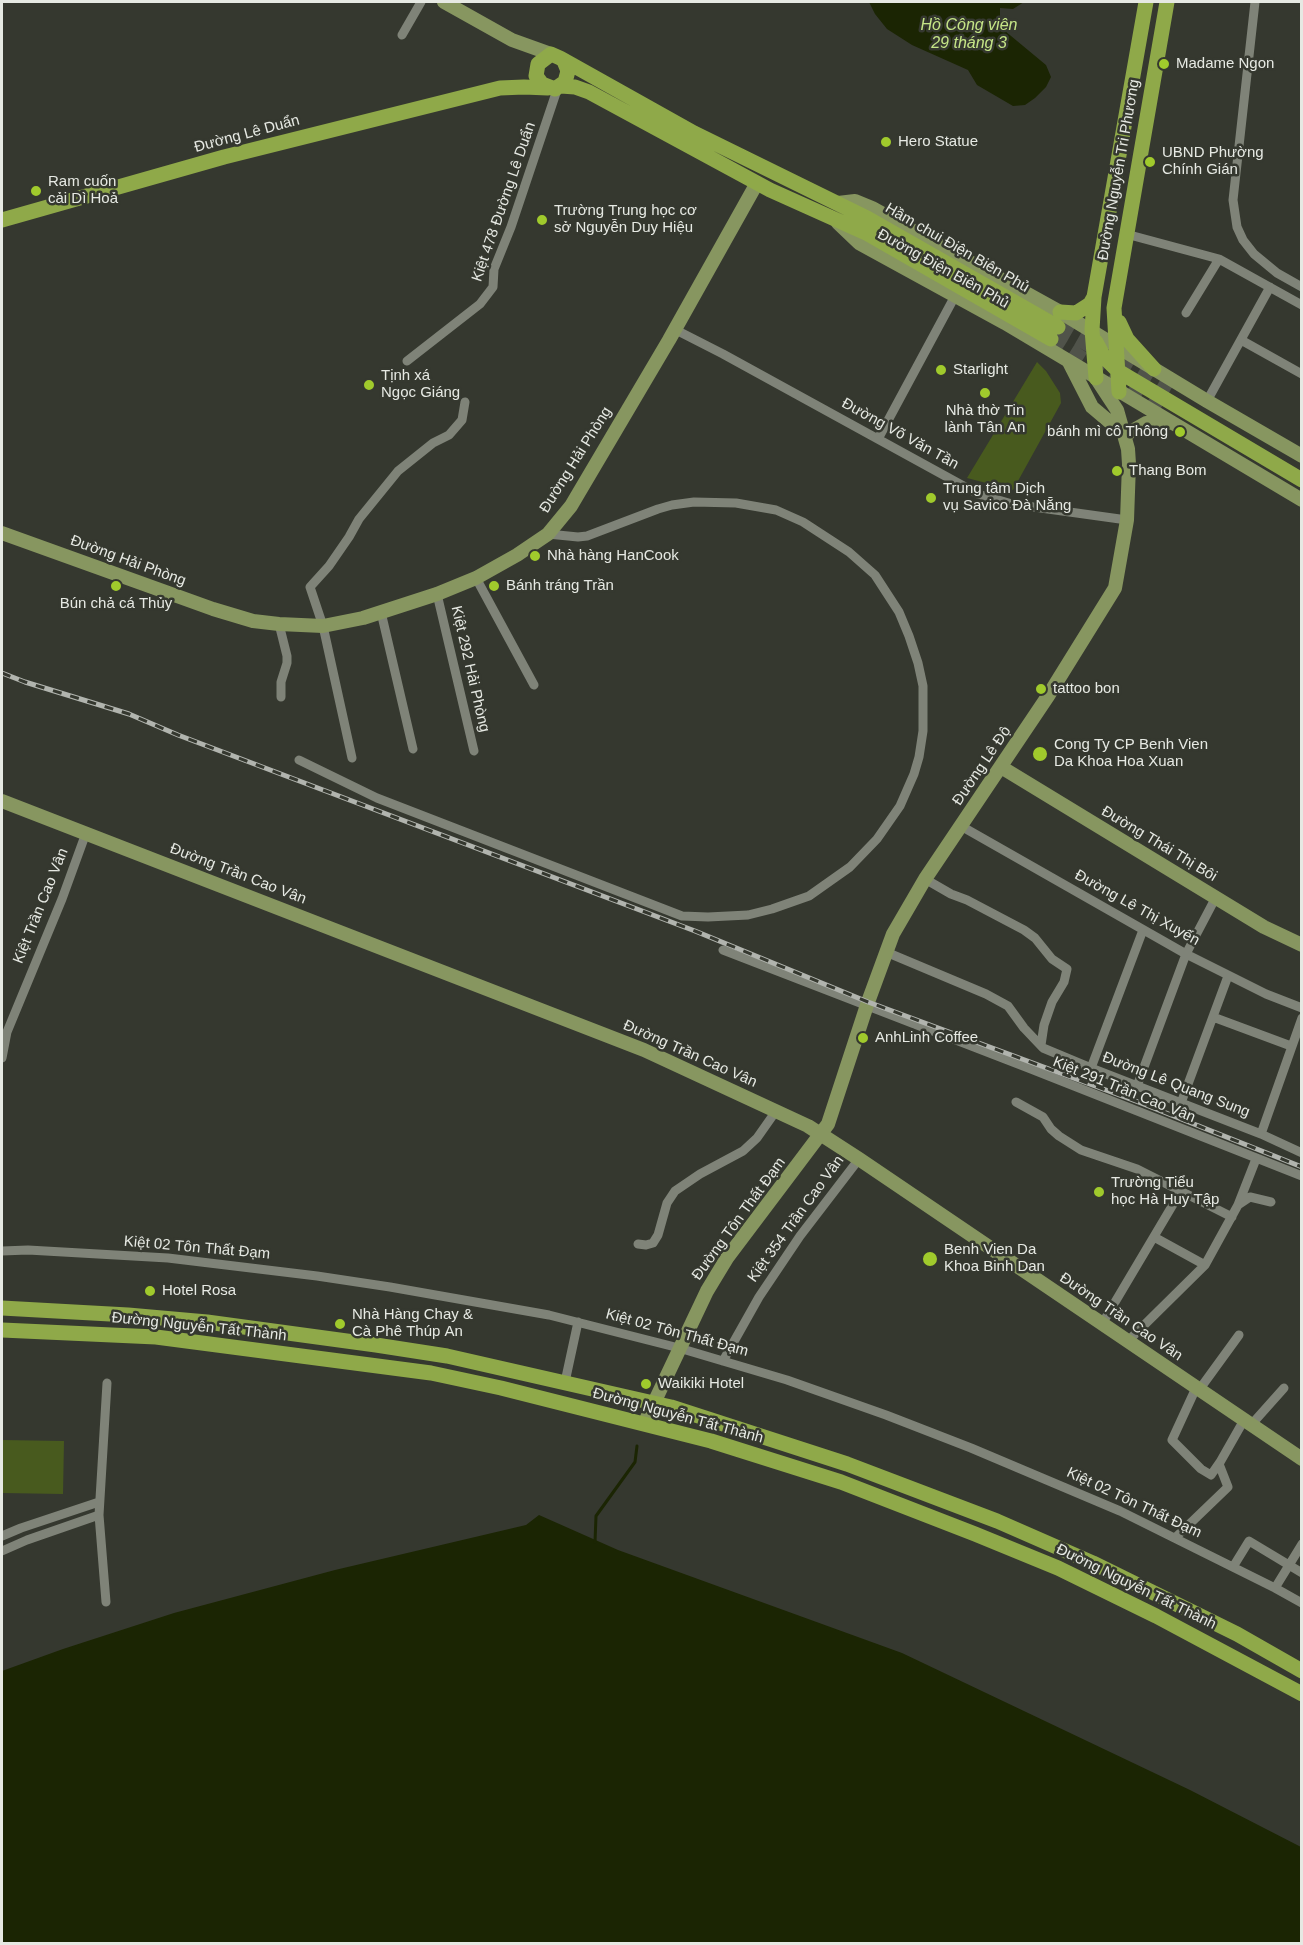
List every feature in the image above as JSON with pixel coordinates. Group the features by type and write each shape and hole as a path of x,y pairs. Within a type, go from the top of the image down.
{"main road":[{"name":"Đường Nguyễn Tri Phương","path":"1096,378 1092,330 1094,297 1146,2"},
{"name":"Đường Nguyễn Tri Phương","path":"1119,392 1114,308 1167,2"},
{"path":"547,61 568,71 568,77 557,87 542,84 536,76 547,61"},
{"name":"Đường Lê Duẩn","path":"504,87 547,61"},
{"name":"Hầm chui Điện Biên Phủ","path":"547,61 838,203 1056,326"},
{"name":"Đường Lê Duẩn","path":"2,220 267,146 504,87 557,87"},
{"name":"Đường Điện Biên Phủ","path":"557,87 575,87 588,92 757,183 835,220"},
{"path":"835,220 1056,326 1090,304 1094,297"},
{"path":"1114,308 1126,339 1154,369"},
{"path":"1092,330 1104,357 1118,371 1302,480"},
{"path":"1170,391 1302,468"},
{"path":"1161,408 1302,491"},
{"name":"Đường Nguyễn Tất Thành","path":"2,1308 207,1322 447,1356 653,1403 847,1464 982,1515 1093,1563 1237,1634 1302,1671"},
{"name":"Đường Nguyễn Tất Thành","path":"2,1330 156,1337 431,1373 501,1388 711,1441 841,1482 1058,1568 1228,1653 1302,1694"},
{"path":"300,1357 301,1336"},
{"path":"975,1534 982,1515"},
{"path":"1228,1653 1237,1634"}],"street":[{"path":"402,35 421,2"},
{"path":"444,2 547,61"},
{"path":"1255,2 1233,200 1243,240 1254,254 1277,273 1302,287"},
{"name":"Kiệt 478 Đường Lê Duẩn","path":"407,361 480,304 493,287 494,269 515,216 557,87"},
{"name":"Đường Hải Phòng","path":"2,533 213,609 253,621 279,624 323,626 363,618 437,594 476,578 518,555 548,534 571,506 757,183"},
{"name":"Đường Điện Biên Phủ","path":"835,220 859,243 1069,362 1302,500"},
{"path":"1126,234 1219,259 1302,305"},
{"path":"1186,314 1219,259"},
{"path":"1207,401 1270,287"},
{"path":"878,439 955,296"},
{"path":"1056,326 1092,330 1302,456"},
{"name":"Đường Võ Văn Tần","path":"674,329 978,494 1012,504 1127,520"},
{"path":"1241,340 1302,374"},
{"path":"1069,362 1092,407 1125,435 1139,426 1155,421 1176,425"},
{"name":"Đường Lê Độ","path":"821,1134 828,1124 892,934 925,879 1001,767 1115,588 1127,520 1130,464 1125,435 1117,410 1096,378"},
{"name":"Đường Lê Độ","path":"1117,410 1119,392"},
{"path":"352,758 323,626 310,587 329,566 359,519 398,471 433,443 449,435 462,420 465,402"},
{"path":"299,760 371,796 682,916 748,915 772,909 809,896 850,867 877,839 900,806 914,774 923,731 923,686 918,663 899,612 874,575 849,552 803,522 776,510 736,503 694,502 672,505 587,536 548,534"},
{"path":"476,578 534,685"},
{"name":"Kiệt 292 Hải Phòng","path":"437,594 474,751"},
{"path":"381,612 413,748"},
{"path":"279,624 287,656 281,682 281,697"},
{"name":"Đường Thái Thị Bôi","path":"1001,767 1264,927 1302,945"},
{"name":"Đường Trần Cao Vân","path":"2,801 644,1050 776,1111 821,1134 859,1159 1302,1459"},
{"name":"Đường Lê Thị Xuyến","path":"961,826 1186,954 1266,994 1302,1008"},
{"name":"Kiệt Trần Cao Vân","path":"2,1058 7,1032 62,899 86,833"},
{"path":"925,879 954,896 967,900 1024,930 1035,938 1052,959 1067,969 1064,982 1052,1002 1044,1025 1041,1045"},
{"path":"1137,1086 1186,954 1216,897"},
{"path":"1091,1068 1143,930"},
{"name":"Kiệt 291 Trần Cao Vân","path":"723,950 1302,1176"},
{"name":"Đường Lê Quang Sung","path":"886,952 986,994 1008,1006 1024,1028 1041,1045 1091,1068 1261,1134 1302,1153"},
{"path":"1181,1103 1228,976"},
{"path":"1213,1017 1291,1046"},
{"path":"1261,1134 1302,1018"},
{"path":"1016,1102 1043,1117 1051,1129 1074,1146 1137,1169 1232,1216"},
{"path":"638,1244 653,1243 675,1191 742,1151 757,1138 776,1111"},
{"name":"Đường Tôn Thất Đạm","path":"644,1424 707,1291 727,1258 821,1134"},
{"name":"Kiệt 354 Trần Cao Vân","path":"723,1361 759,1297 782,1262 859,1159"},
{"path":"1127,1342 1205,1265 1238,1205 1256,1159"},
{"path":"1102,1324 1181,1191"},
{"path":"1238,1205 1250,1197 1271,1202"},
{"path":"1154,1237 1205,1265"},
{"name":"Kiệt 02 Tôn Thất Đạm","path":"2,1251 168,1258 317,1276 442,1296 578,1322 680,1348 838,1398 971,1448 1120,1511 1275,1588 1302,1604"},
{"path":"565,1382 578,1322"},
{"path":"1239,1335 1197,1389 1172,1440 1211,1475 1247,1422 1284,1388"},
{"path":"106,1602 99,1502 107,1383"},
{"path":"1175,1538 1228,1487 1220,1462"},
{"path":"2,1536 99,1502"},
{"path":"2,1551 99,1515"},
{"path":"1233,1567 1250,1541 1302,1574"},
{"path":"1275,1588 1302,1544"}],"green space":[{"path":"1037,362 1046,371 1060,393 1061,403 1013,490 967,478"},
{"path":"2,1440 64,1441 63,1494 2,1493"}],"water":[{"name":"Hồ Công viên 29 tháng 3","path":"869,2 1024,2 1013,9 1000,8 1000,24 1005,31 1046,65 1051,77 1046,87 1035,98 1025,105 1013,106 977,85 968,70 912,45 887,29"},
{"path":"539,1515 618,1550 902,1653 1190,1790 1301,1847 1301,1943 2,1943 2,1671 174,1613 335,1570 526,1525"}],"waterway":[{"path":"595,1542 596,1516 635,1462 637,1446"}],"tunnel":[{"path":"1058,327 1170,391"},
{"path":"1051,339 1161,408"}],"railway":[{"path":"2,673 129,714 178,735 695,931 868,1002 1141,1103 1302,1167"}],"place":[{"name":"Madame Ngon","path":"1164,64"},
{"name":"Hero Statue","path":"886,142"},
{"name":"UBND Phường Chính Gián","path":"1150,162"},
{"name":"Ram cuốn cải Dì Hoả","path":"36,191"},
{"name":"Trường Trung học cơ sở Nguyễn Duy Hiệu","path":"542,220"},
{"name":"Starlight","path":"941,370"},
{"name":"Tịnh xá Ngọc Giáng","path":"369,385"},
{"name":"Nhà thờ Tin lành Tân An","path":"985,393"},
{"name":"bánh mì cô Thông","path":"1180,432"},
{"name":"Thang Bom","path":"1117,471"},
{"name":"Trung tâm Dịch vụ Savico Đà Nẵng","path":"931,498"},
{"name":"Nhà hàng HanCook","path":"535,556"},
{"name":"Bún chả cá Thủy","path":"116,586"},
{"name":"Bánh tráng Trần","path":"494,586"},
{"name":"tattoo bon","path":"1041,689"},
{"name":"Cong Ty CP Benh Vien Da Khoa Hoa Xuan","path":"1040,754"},
{"name":"AnhLinh Coffee","path":"863,1038"},
{"name":"Trường Tiểu học Hà Huy Tập","path":"1099,1192"},
{"name":"Benh Vien Da Khoa Binh Dan","path":"930,1259"},
{"name":"Hotel Rosa","path":"150,1291"},
{"name":"Nhà Hàng Chay & Cà Phê Thúp An","path":"340,1324"},
{"name":"Waikiki Hotel","path":"646,1384"}]}
